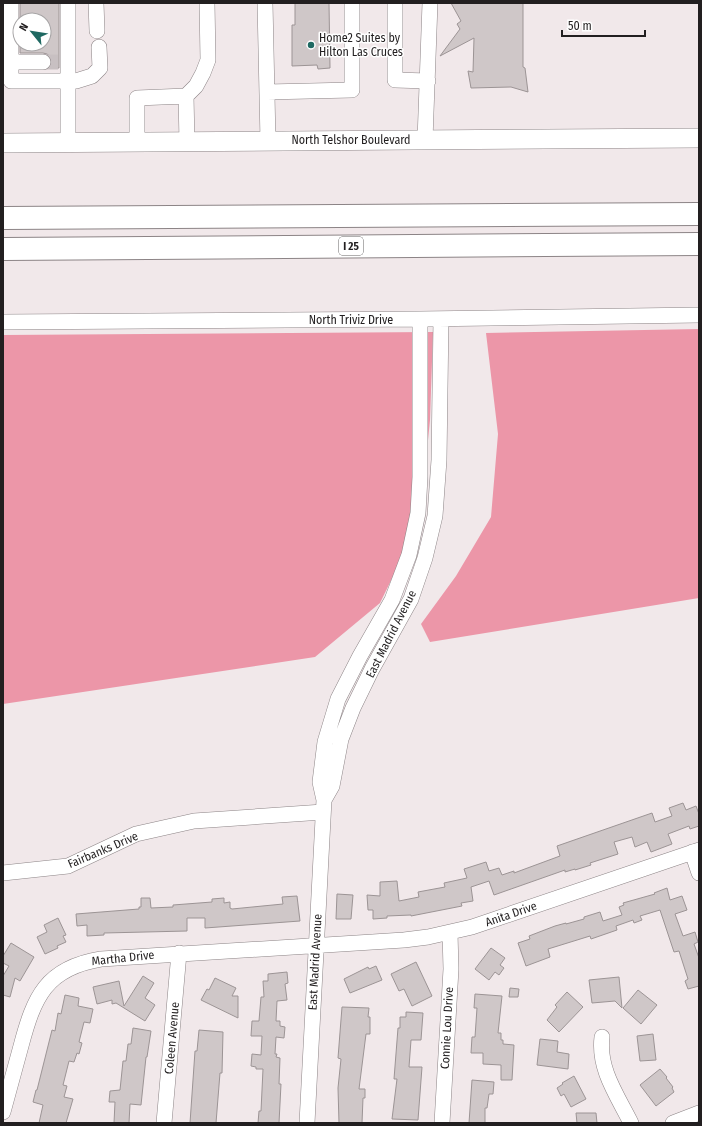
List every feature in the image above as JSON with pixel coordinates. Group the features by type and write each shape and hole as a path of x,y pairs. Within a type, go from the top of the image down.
{"highway":[{"path":"3,218 699,214"},
{"name":"I 25","path":"3,249 699,244"}],"main road":[{"name":"North Telshor Boulevard","path":"3,143 699,138"}],"street":[{"path":"11,3 11,81 76,81 92,76 100,68 99,47"},
{"path":"68,3 64,62 68,81 68,142"},
{"path":"96,3 97,31"},
{"path":"137,142 137,98 186,96 196,86 203,73 208,60 207,3"},
{"path":"265,3 268,141"},
{"path":"267,92 352,90 352,3"},
{"path":"395,3 395,80 428,81"},
{"path":"425,140 430,3"},
{"path":"11,62 43,62"},
{"path":"186,96 187,142"},
{"name":"North Triviz Drive","path":"3,322 420,320 699,315"},
{"name":"East Madrid Avenue","path":"323,806 332,786 341,739 353,708 372,669 411,599 425,558 435,516 439,460 441,319"},
{"name":"East Madrid Avenue","path":"307,1123 323,806 320,782 325,742 338,699 360,656 392,600 409,555 418,513 420,476 420,320"},
{"name":"Fairbanks Drive","path":"3,873 68,866 136,834 194,821 323,806"},
{"path":"695,851 699,873"},
{"name":"Anita Drive","path":"316,945 416,938 450,933 495,920 695,851"},
{"name":"Connie Lou Drive","path":"442,1123 451,969 450,933"},
{"name":"Martha Drive","path":"3,1112 29,1015 42,991 51,981 72,967 91,961 179,953 316,945"},
{"name":"Coleen Avenue","path":"164,1123 179,953"},
{"path":"602,1037 601,1051 603,1066 631,1123"},
{"path":"673,1123 699,1113"}],"shaded area":[{"path":"699,329 699,598 430,642 421,624 456,576 491,517 498,434 486,333"},
{"path":"433,332 430,420 420,521 380,603 315,657 3,704 3,335"}],"building":[{"path":"20,3 59,3 59,68 49,68 52,62 51,57 47,54 20,53 52,52 52,12 20,12"},
{"name":"Home2 Suites by Hilton Las Cruces","path":"295,3 329,3 330,68 318,69 317,65 292,66 292,25 295,25"},
{"path":"451,3 523,3 523,67 525,68 528,92 511,87 471,88 468,71 473,72 474,38 440,56 460,29 457,24 461,21"},
{"path":"683,803 686,810 696,806 699,814 699,826 690,829 689,826 668,834 672,844 651,852 647,842 635,847 632,837 614,842 618,854 590,863 591,865 575,870 565,872 565,870 494,895 489,881 471,887 473,901 461,903 462,906 411,916 387,916 387,918 373,919 373,910 368,910 367,895 380,896 380,882 397,881 399,901 419,897 418,892 445,887 444,883 467,878 464,869 486,862 489,871 499,868 502,875 514,871 514,873 560,856 557,846 652,813 655,822 672,816 669,808"},
{"path":"667,888 670,900 682,896 687,910 675,914 683,936 695,932 698,942 694,944 699,958 699,986 688,989 685,981 688,979 679,951 674,952 660,910 640,916 642,920 634,923 633,920 616,926 617,930 591,939 590,936 548,949 550,957 526,966 518,943 530,939 529,936 555,926 584,919 584,917 600,912 603,921 622,915 619,907 624,905 623,903 655,894 654,893"},
{"path":"337,894 353,895 351,919 336,919"},
{"path":"297,896 300,921 205,928 205,918 187,918 187,931 104,933 104,935 87,936 87,925 77,926 76,914 139,909 139,907 141,907 141,898 150,898 151,908 212,902 212,899 224,898 224,903 230,902 230,908 232,909 283,904 282,897"},
{"path":"58,918 66,935 63,936 66,942 57,946 58,948 45,954 37,937 47,932 44,925"},
{"path":"11,943 34,957 20,981 15,978 10,997 3,995 3,976 9,966 3,963 3,956"},
{"path":"491,948 505,958 500,965 504,968 499,975 495,972 489,980 475,969"},
{"path":"416,962 432,996 412,1006 404,989 399,991 391,974"},
{"path":"376,966 382,980 350,993 344,979 368,967 369,969"},
{"path":"287,972 288,983 285,984 287,1000 277,1001 276,1021 280,1021 280,1026 285,1027 284,1038 276,1037 275,1054 277,1054 276,1057 280,1058 279,1084 281,1084 279,1123 258,1123 259,1111 261,1111 263,1069 256,1069 256,1067 251,1066 252,1054 261,1055 262,1036 251,1036 252,1021 259,1021 261,997 264,997 263,981 268,981 268,974"},
{"path":"143,976 154,983 145,998 155,1005 145,1021 116,1003 112,1004 112,1000 97,1004 93,987 119,981 124,1006"},
{"path":"619,977 622,1008 615,1001 592,1003 589,980"},
{"path":"215,978 236,988 232,996 238,996 238,1018 201,1000 207,989 209,990"},
{"path":"510,988 519,989 518,997 509,997"},
{"path":"638,990 657,1005 641,1024 623,1008"},
{"path":"567,992 583,1007 559,1032 547,1020 557,1007 555,1005"},
{"path":"475,994 502,996 498,1033 501,1033 501,1040 503,1040 503,1044 514,1045 512,1080 501,1080 501,1065 483,1064 483,1053 471,1053 472,1037 475,1037 477,1008 474,1008"},
{"path":"65,995 79,998 78,1006 93,1009 90,1023 84,1022 79,1042 82,1043 79,1054 77,1053 74,1062 69,1061 63,1085 67,1086 64,1097 73,1099 66,1123 39,1123 43,1105 33,1102 52,1030 55,1031 58,1013 61,1014"},
{"path":"342,1007 369,1008 368,1017 370,1017 370,1034 366,1034 359,1089 365,1089 365,1098 363,1098 362,1123 339,1123 338,1088 341,1059 338,1058"},
{"path":"406,1012 423,1013 421,1040 411,1040 409,1067 422,1067 418,1120 392,1119 397,1079 394,1079 398,1028 400,1028 400,1017 406,1017"},
{"path":"133,1028 151,1031 146,1057 141,1105 130,1104 129,1123 114,1123 115,1102 109,1102 110,1091 120,1090 123,1061 126,1061 128,1044 131,1044"},
{"path":"199,1030 223,1032 222,1073 220,1073 216,1123 190,1123 195,1051 197,1051"},
{"path":"653,1034 656,1060 640,1061 637,1036"},
{"path":"540,1039 558,1041 557,1052 569,1054 568,1069 537,1065"},
{"path":"660,1069 667,1077 666,1078 673,1087 674,1092 656,1106 640,1085"},
{"path":"574,1076 586,1099 571,1107 564,1094 561,1096 557,1088 563,1084 562,1083"},
{"path":"472,1080 494,1082 493,1094 489,1094 487,1108 485,1108 485,1123 469,1123"},
{"path":"576,1113 596,1113 597,1123 577,1123"}],"tunnel":[{"path":"43,62 61,62"}],"place":[{"name":"Home2 Suites by Hilton Las Cruces","path":"311,45"}]}
